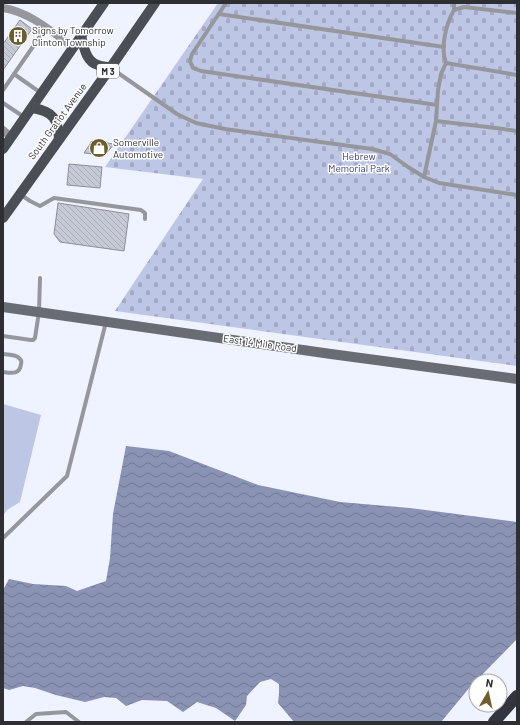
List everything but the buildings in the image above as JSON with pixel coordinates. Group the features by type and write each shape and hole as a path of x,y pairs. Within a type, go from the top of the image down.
{"highway":[{"path":"494,722 517,696"}],"main road":[{"path":"3,149 7,134 32,108 104,3"},
{"name":"South Gratiot Avenue","path":"20,194 155,3"},
{"path":"81,36 88,58 92,63 98,66 110,67"},
{"path":"32,108 46,111 52,115 59,129 59,139"},
{"name":"M 3","path":"3,217 20,194"},
{"name":"East 14 Mile Road","path":"3,307 517,379"}],"street":[{"path":"3,8 20,12 31,18 74,47"}],"lane":[{"path":"226,3 192,54 190,62 193,68 201,71 437,105"},
{"path":"424,177 436,121 438,90 441,74 446,62 444,47 448,21 454,10 454,3"},
{"path":"454,10 464,7 517,13"},
{"path":"219,14 444,47"},
{"path":"3,90 41,35"},
{"path":"446,62 517,75"},
{"path":"110,67 177,114 196,123 226,129 372,149 390,154 424,177 439,183 517,194"},
{"path":"14,74 41,94"},
{"path":"3,103 24,118"},
{"path":"436,121 517,131"},
{"path":"20,194 40,206 54,198 141,210 145,213 145,219"},
{"path":"3,336 33,340 35,338 39,312 40,278"},
{"path":"3,538 67,476 106,321"},
{"path":"3,354 14,355 21,360 22,364 17,372 3,372"},
{"path":"26,722 36,714 66,712 79,722"}],"green space":[{"name":"Hebrew Memorial Park","path":"218,3 517,3 517,366 115,311 203,179 105,167"},
{"path":"3,404 41,415 20,502 7,510 3,516"}],"water":[{"path":"126,446 169,451 258,485 340,502 410,508 517,522 517,639 484,673 468,673 468,689 441,722 294,722 278,703 279,684 271,679 260,682 247,696 246,705 235,721 216,708 197,702 183,712 167,701 142,700 126,706 116,698 104,697 85,702 35,688 23,686 9,690 3,688 3,590 9,579 33,584 66,586 77,591 106,581 110,558 113,514"}],"place":[{"name":"Signs by Tomorrow Clinton Township","path":"18,36"},
{"name":"Somerville Automotive","path":"99,148"}]}
